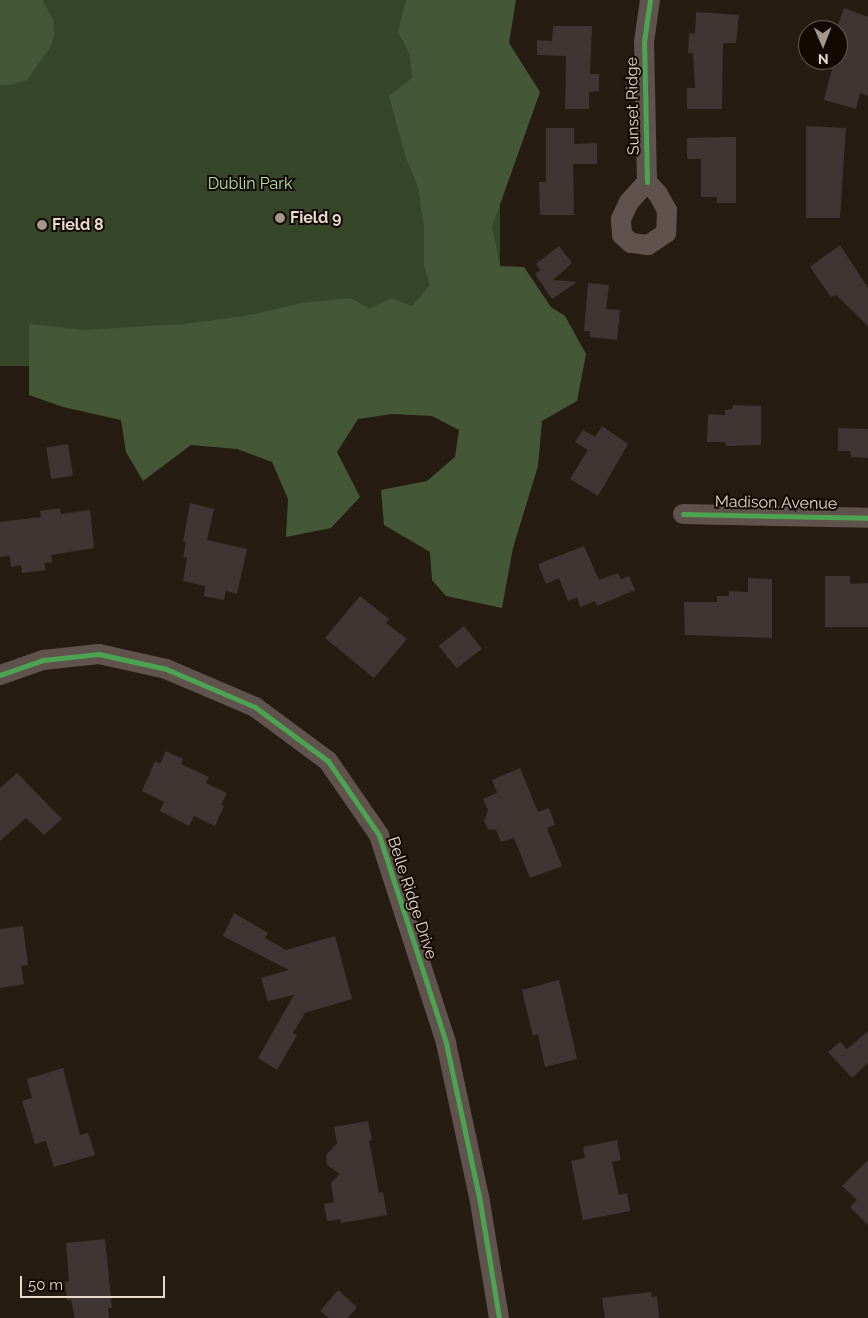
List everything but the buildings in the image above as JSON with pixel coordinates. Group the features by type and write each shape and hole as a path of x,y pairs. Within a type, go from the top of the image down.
{"street":[{"name":"Sunset Ridge","path":"647,182 644,42 650,0"},
{"name":"Madison Avenue","path":"683,514 868,518"},
{"name":"Belle Ridge Drive","path":"0,675 44,660 99,654 166,669 255,707 328,761 379,835 446,1043 480,1202 499,1318"}],"green space":[{"name":"Dublin Park","path":"0,0 500,0 500,366 0,366"},
{"path":"0,0 42,0 53,19 54,36 51,46 27,80 10,85 0,85"},
{"path":"406,0 516,0 509,43 540,92 492,227 500,266 524,267 551,307 565,316 586,354 577,401 542,421 538,466 513,548 502,608 446,596 432,580 430,552 384,525 381,490 427,481 455,457 459,430 432,416 392,414 358,419 337,452 360,497 331,528 286,537 288,499 272,462 237,449 191,445 143,481 126,452 121,420 63,407 29,395 29,324 84,330 184,324 245,316 302,303 350,298 370,309 391,298 412,306 430,285 424,265 424,226 418,187 406,158 389,96 412,78 410,55 398,32"}],"cycle path":[{"path":"647,182 644,42 650,0"},
{"path":"683,514 868,518"},
{"path":"0,675 43,660 99,654 166,669 255,707 328,761 379,835 446,1043 480,1202 499,1318"}],"place":[{"name":"Field 9","path":"280,218"},
{"name":"Field 8","path":"42,225"}]}
